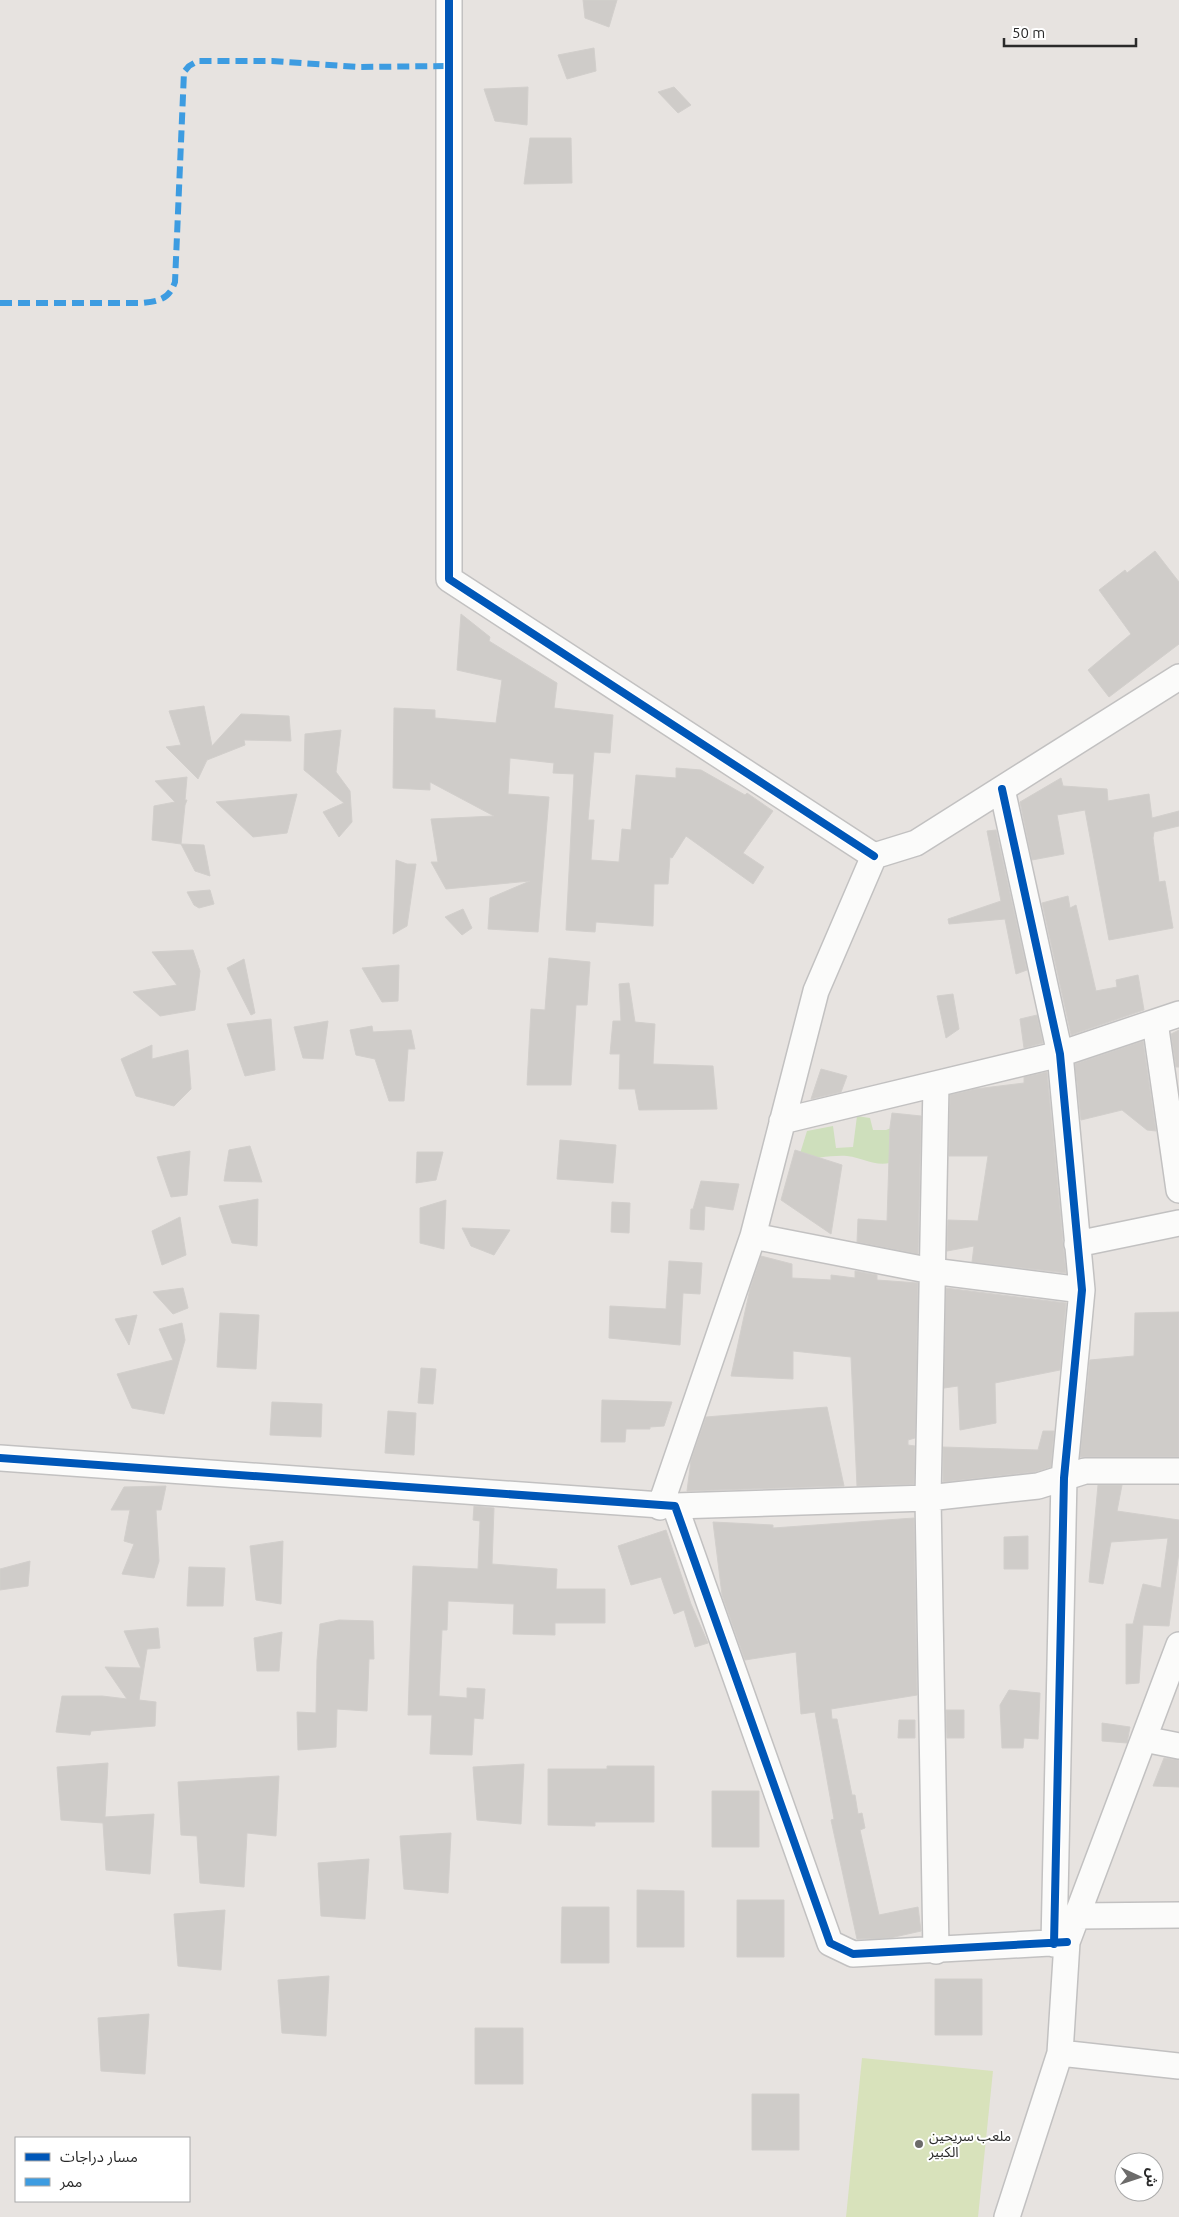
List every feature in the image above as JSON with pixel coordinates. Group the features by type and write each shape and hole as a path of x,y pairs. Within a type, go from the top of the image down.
{"street":[{"path":"449,0 449,579 874,856"},
{"path":"1061,1943 853,1954 830,1943 668,1506 753,1236 816,991 874,856 916,843 1179,677"},
{"path":"1002,789 1060,1054 1082,1290 1064,1478 1060,2053 1007,2217"},
{"path":"782,1121 1060,1054 1179,1014"},
{"path":"1155,1022 1179,1190"},
{"path":"936,1084 928,1498 936,1951"},
{"path":"1077,1244 1179,1223"},
{"path":"753,1236 932,1271 1082,1290"},
{"path":"0,1458 668,1506 928,1498 1038,1486 1085,1471 1179,1471"},
{"path":"1061,1943 1077,1916 1179,1645"},
{"path":"1144,1739 1179,1746"},
{"path":"1077,1916 1179,1915"},
{"path":"1060,2053 1179,2066"}],"green space":[{"path":"857,1116 870,1118 873,1130 886,1130 896,1126 890,1163 873,1163 847,1156 798,1160 807,1131 833,1126 836,1148 853,1147"},
{"name":"ملعب سريحين الكبير","path":"862,2058 993,2071 978,2217 846,2217"}],"building":[{"path":"583,0 617,0 609,27 585,18"},
{"path":"594,48 596,71 567,79 558,55"},
{"path":"528,87 527,125 495,121 484,89"},
{"path":"674,87 691,105 678,113 658,92"},
{"path":"530,138 571,138 572,183 524,184"},
{"path":"1155,551 1179,582 1179,644 1109,697 1088,670 1131,634 1099,590 1125,570 1127,573"},
{"path":"461,614 490,637 489,641 557,683 554,708 613,715 610,753 594,752 588,820 594,820 591,860 619,862 622,829 631,830 636,775 676,778 676,768 701,770 745,795 747,793 773,811 743,853 764,867 753,884 686,836 672,858 670,857 668,884 654,884 653,926 596,922 595,932 566,930 574,774 553,773 554,763 510,758 508,794 549,797 538,932 488,929 490,898 530,881 446,889 431,862 438,862 431,819 494,816 430,782 430,790 393,788 394,708 435,710 435,718 496,723 502,680 457,670"},
{"path":"204,706 212,746 241,714 289,716 291,741 244,740 245,745 207,760 198,779 166,747 181,745 169,711"},
{"path":"341,730 336,772 350,791 352,822 339,837 323,812 344,803 304,770 305,734"},
{"path":"187,777 185,800 187,800 181,844 152,840 154,806 175,802 155,781"},
{"path":"1061,778 1063,786 1107,789 1108,801 1149,794 1152,818 1179,811 1179,826 1154,832 1153,838 1159,882 1165,881 1173,928 1109,940 1085,810 1057,815 1064,854 1032,860 1020,802"},
{"path":"297,794 287,833 253,837 216,802"},
{"path":"996,830 1027,970 1016,974 1005,919 949,924 948,919 1001,901 987,831"},
{"path":"181,844 204,845 210,876 195,871"},
{"path":"396,860 407,864 416,864 407,926 393,934"},
{"path":"210,890 214,904 199,908 194,905 187,892"},
{"path":"1068,896 1070,908 1076,905 1096,991 1117,987 1116,980 1138,975 1144,1010 1071,1035 1042,903"},
{"path":"463,909 472,928 462,935 445,917"},
{"path":"193,950 200,971 195,1010 160,1016 133,992 177,985 152,952"},
{"path":"549,958 590,962 587,1005 576,1005 571,1085 527,1085 531,1009 545,1010"},
{"path":"244,959 255,1013 251,1015 227,968"},
{"path":"399,965 398,1001 382,1002 362,968"},
{"path":"629,983 635,1022 655,1024 653,1064 713,1066 717,1109 639,1110 635,1089 619,1089 620,1054 610,1054 613,1021 621,1021 619,984"},
{"path":"953,994 959,1029 946,1038 937,996"},
{"path":"1037,1015 1043,1043 1024,1048 1020,1019"},
{"path":"271,1019 275,1070 245,1076 227,1024"},
{"path":"328,1021 323,1059 303,1058 294,1027"},
{"path":"372,1026 373,1032 411,1030 415,1049 408,1049 404,1101 389,1101 375,1059 356,1055 350,1030"},
{"path":"1179,1030 1179,1067 1176,1067 1171,1034"},
{"path":"1143,1041 1156,1131 1147,1130 1122,1110 1081,1120 1075,1064"},
{"path":"152,1045 152,1059 188,1050 191,1089 174,1106 136,1096 121,1059"},
{"path":"821,1069 847,1076 841,1092 811,1099"},
{"path":"1047,1072 1066,1273 972,1262 974,1246 947,1251 948,1220 978,1221 988,1156 949,1156 950,1095 975,1089 1024,1083 1024,1077"},
{"path":"892,1113 921,1116 918,1254 857,1242 858,1219 887,1221"},
{"path":"560,1140 616,1145 613,1183 557,1179"},
{"path":"250,1146 262,1182 224,1181 229,1150"},
{"path":"795,1150 842,1165 831,1234 781,1200"},
{"path":"190,1151 187,1195 171,1197 157,1157"},
{"path":"417,1152 443,1152 436,1180 416,1183"},
{"path":"701,1181 739,1184 733,1210 705,1206 704,1230 690,1229 691,1209 693,1209"},
{"path":"258,1199 257,1246 232,1243 219,1206"},
{"path":"446,1200 444,1249 420,1243 420,1208"},
{"path":"612,1202 630,1203 629,1233 611,1232"},
{"path":"180,1217 186,1255 162,1265 152,1231"},
{"path":"462,1228 510,1230 494,1255 471,1246"},
{"path":"761,1256 792,1264 792,1278 831,1280 831,1275 855,1278 855,1271 877,1275 877,1280 918,1283 915,1438 908,1440 908,1445 915,1446 914,1484 857,1486 851,1357 793,1351 793,1379 731,1376 750,1289"},
{"path":"669,1261 702,1263 700,1294 683,1293 680,1345 609,1338 610,1306 666,1309"},
{"path":"183,1288 188,1308 173,1314 153,1292"},
{"path":"946,1288 1066,1303 1060,1370 995,1383 996,1423 960,1430 958,1386 944,1388"},
{"path":"1179,1312 1179,1457 1080,1457 1090,1360 1134,1356 1135,1313"},
{"path":"220,1313 259,1315 256,1369 217,1367"},
{"path":"137,1315 129,1345 115,1319"},
{"path":"182,1323 185,1340 164,1414 132,1408 117,1374 173,1360 159,1329"},
{"path":"421,1368 436,1369 433,1404 418,1403"},
{"path":"602,1400 672,1402 664,1426 650,1427 650,1429 626,1429 625,1442 601,1442"},
{"path":"272,1402 322,1404 321,1437 270,1435"},
{"path":"827,1407 844,1486 687,1491 691,1460 706,1417"},
{"path":"388,1411 416,1413 414,1455 385,1453"},
{"path":"1043,1431 1054,1431 1051,1467 1035,1472 943,1482 943,1447 1038,1450"},
{"path":"1098,1485 1122,1485 1117,1511 1179,1520 1179,1552 1169,1626 1143,1625 1139,1683 1126,1684 1126,1624 1133,1624 1143,1584 1161,1588 1168,1538 1111,1542 1103,1584 1089,1582"},
{"path":"166,1486 161,1510 156,1510 159,1561 154,1578 122,1574 134,1544 124,1541 130,1510 111,1510 124,1487"},
{"path":"474,1506 494,1508 492,1564 557,1569 556,1589 605,1589 605,1623 555,1623 555,1635 513,1634 514,1604 448,1601 447,1630 442,1630 439,1696 467,1698 467,1688 485,1689 483,1719 474,1718 472,1755 430,1754 432,1715 408,1715 413,1566 478,1569 480,1521 473,1520"},
{"path":"914,1518 917,1695 831,1709 832,1719 837,1719 852,1795 855,1795 858,1814 862,1813 865,1828 860,1830 879,1915 918,1907 921,1931 890,1938 857,1939 831,1820 834,1819 815,1712 801,1714 796,1652 745,1660 722,1595 713,1522 773,1525 773,1528"},
{"path":"666,1530 691,1604 708,1643 695,1647 684,1610 674,1614 661,1577 631,1585 618,1546"},
{"path":"1028,1536 1028,1569 1004,1569 1004,1537"},
{"path":"283,1541 281,1604 256,1600 250,1546"},
{"path":"30,1561 28,1586 0,1590 0,1569"},
{"path":"189,1567 225,1568 223,1606 187,1606"},
{"path":"339,1620 373,1621 374,1659 369,1659 367,1711 337,1709 336,1747 298,1750 297,1712 316,1713 320,1624"},
{"path":"158,1628 160,1648 147,1649 139,1700 156,1702 155,1726 91,1731 90,1735 56,1732 62,1696 102,1696 127,1699 105,1667 141,1668 124,1631"},
{"path":"282,1632 279,1671 257,1671 254,1638"},
{"path":"1009,1690 1040,1693 1038,1739 1024,1738 1023,1748 1002,1748 1000,1705"},
{"path":"946,1710 964,1710 964,1738 947,1738"},
{"path":"899,1720 915,1720 915,1738 898,1738"},
{"path":"1102,1723 1130,1727 1127,1743 1102,1741"},
{"path":"1164,1758 1179,1760 1179,1787 1153,1786"},
{"path":"108,1763 105,1817 154,1814 150,1874 106,1870 103,1823 61,1820 57,1767"},
{"path":"524,1764 521,1824 477,1820 473,1767"},
{"path":"607,1766 654,1766 654,1822 595,1822 595,1826 548,1825 548,1769 607,1769"},
{"path":"279,1776 276,1836 247,1833 244,1887 200,1883 197,1836 181,1835 178,1782"},
{"path":"712,1791 759,1791 759,1847 712,1847"},
{"path":"451,1833 448,1893 404,1889 400,1836"},
{"path":"369,1859 365,1919 321,1916 318,1863"},
{"path":"637,1890 684,1891 684,1947 637,1947"},
{"path":"737,1900 784,1900 784,1957 737,1957"},
{"path":"562,1907 609,1907 609,1963 561,1963"},
{"path":"225,1910 221,1970 178,1966 174,1914"},
{"path":"329,1976 326,2036 282,2033 278,1980"},
{"path":"935,1979 982,1979 982,2035 935,2035"},
{"path":"149,2014 145,2074 101,2071 98,2018"},
{"path":"475,2028 523,2028 523,2084 475,2084"},
{"path":"752,2094 799,2094 799,2150 752,2150"}],"marked path":[{"path":"0,303 142,303 159,300 167,296 175,282 184,72 189,66 198,61 272,61 358,67 449,66"}],"cycle path":[{"path":"449,0 449,579 874,856"},
{"path":"1002,789 1060,1054 1082,1290 1064,1478 1054,1944"},
{"path":"0,1458 675,1506 830,1943 853,1954 1067,1942"}],"place":[{"name":"ملعب سريحين الكبير","path":"919,2144"}]}
